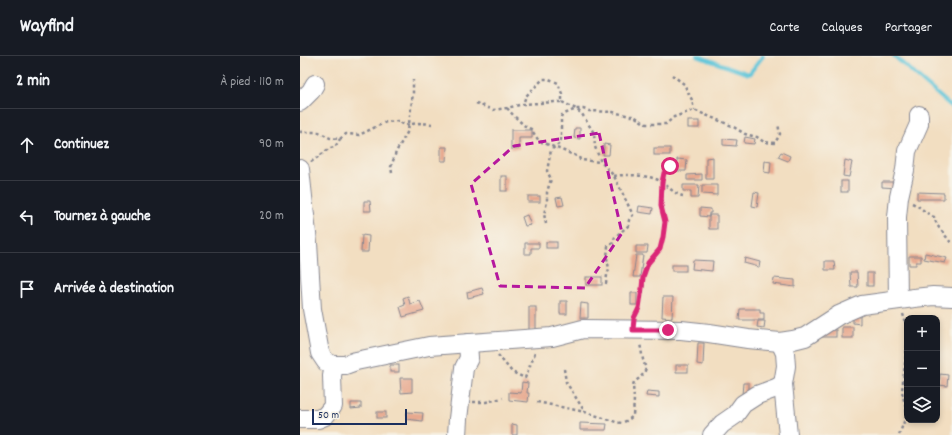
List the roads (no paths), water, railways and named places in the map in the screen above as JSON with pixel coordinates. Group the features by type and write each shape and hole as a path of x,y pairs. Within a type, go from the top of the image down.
{"street":[{"path":"300,102 311,91 315,84"},
{"path":"898,300 897,217 899,197 905,170 907,151 919,124 919,115"},
{"path":"300,170 308,243 312,309 320,352 326,362 334,365 346,365 356,361 429,346 537,339 552,337 583,329 681,330 780,342 805,337 838,315 862,305 933,296 952,297"},
{"path":"780,342 785,353 786,366 783,384 788,435"},
{"path":"457,435 464,368 477,343"},
{"path":"300,419 318,419 324,416 333,406 332,376 334,365"},
{"path":"712,435 722,424 735,415 743,404 757,395 783,384"}],"waterway":[{"path":"697,56 749,74 763,56"},
{"path":"894,56 952,107"}]}
